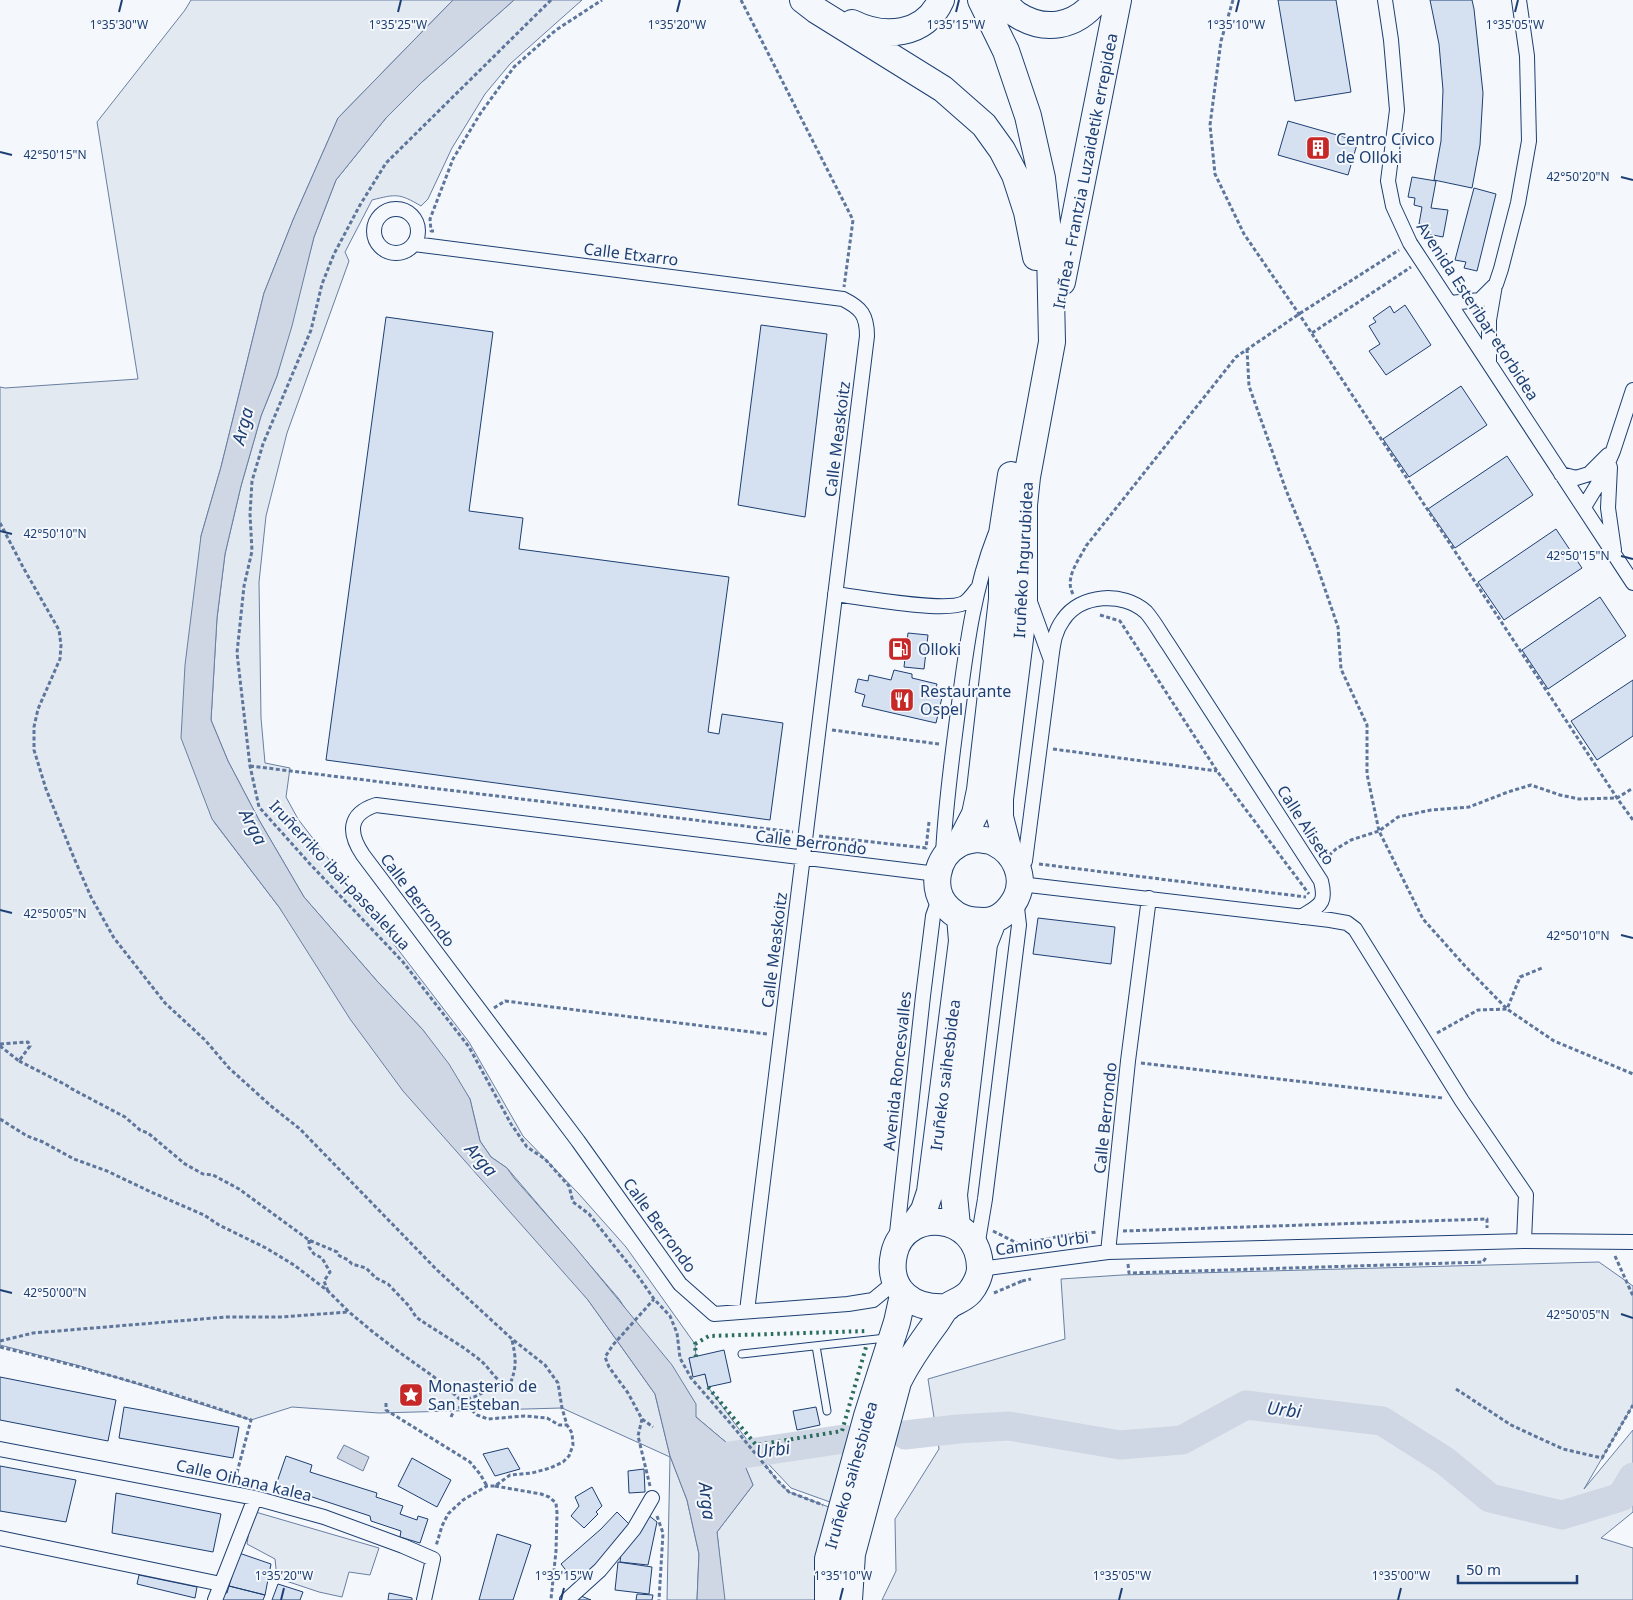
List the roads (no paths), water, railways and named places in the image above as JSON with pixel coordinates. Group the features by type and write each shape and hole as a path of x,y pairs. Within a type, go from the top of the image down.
{"highway":[{"path":"803,0 943,90 984,125 1002,150 1015,175 1027,212 1036,256 1045,341"},
{"path":"818,0 861,27 871,31 895,32 919,26 937,9 941,0"},
{"name":"Iruñeko Ingurubidea","path":"981,0 1006,51 1028,116 1042,178 1050,250 1045,341 1025,496 1024,607 1000,798 1000,817 1020,873"},
{"path":"1002,0 1014,13 1028,21 1045,26 1069,22 1090,9 1097,0"},
{"name":"Iruñea - Frantzia Luzaidetik errepidea","path":"1045,341 1067,256 1118,0"},
{"name":"Iruñeko Ingurubidea","path":"1006,506 1012,466 1045,341"},
{"path":"945,868 977,838 994,842 1020,873 1009,908 993,921 972,921 960,917 948,908 945,868 975,814 980,790 1002,599 1002,534 1006,506"},
{"name":"Iruñeko saihesbidea","path":"911,1229 924,1210 930,1192 962,941 960,917"},
{"name":"Iruñeko saihesbidea","path":"957,1226 954,1195 984,944 993,921"},
{"path":"942,1221 957,1226 983,1249 977,1280 970,1292 960,1301 948,1307 934,1308 920,1305 899,1288 893,1271 895,1250 902,1238 911,1229 926,1222 942,1221"},
{"name":"Iruñeko saihesbidea","path":"828,1600 828,1559 867,1416 892,1338 899,1288"},
{"name":"Iruñeko saihesbidea","path":"849,1600 852,1554 898,1382 909,1359 948,1307"}],"street":[{"name":"Avenida Esteribar etorbidea","path":"1385,0 1391,40 1397,110 1388,181 1393,206 1410,243 1633,583"},
{"path":"1488,362 1488,320 1518,203 1529,141 1527,56 1519,0"},
{"name":"Calle Etxarro","path":"414,244 842,299"},
{"path":"1450,303 1480,300 1496,284"},
{"name":"Calle Measkoitz","path":"747,1311 867,336 867,325 858,307 842,299"},
{"path":"1584,507 1601,479 1633,390"},
{"path":"1561,474 1576,478 1589,474 1612,451"},
{"path":"1612,451 1608,484 1608,508 1614,554"},
{"name":"Avenida Roncesvalles","path":"895,1250 922,996 933,916 945,868 945,812 968,637 986,559 1006,506"},
{"path":"835,594 940,607 963,603 971,597 979,586"},
{"path":"983,1249 985,1199 1019,925 1020,873 1025,861 1050,660 1024,588"},
{"name":"Calle Aliseto","path":"1050,660 1054,635 1063,618 1078,605 1095,599 1109,598 1129,602 1146,612 1321,881 1324,895 1320,905 1301,917"},
{"name":"Calle Berrondo","path":"899,1288 873,1300 848,1304 714,1314 680,1284 578,1142 356,845 352,837 352,829 356,818 362,811 376,805 802,859 945,868"},
{"path":"1020,873 1149,898 1347,923 1355,929 1462,1101 1526,1194 1524,1241"},
{"name":"Calle Berrondo","path":"1108,1252 1128,1061 1149,898"},
{"name":"Camino Urbi","path":"983,1249 1023,1263 1108,1252 1486,1249 1524,1241 1633,1242"},
{"name":"Calle Oihana kalea","path":"0,1449 255,1498 324,1517 433,1559 424,1600"},
{"path":"215,1600 255,1498"},
{"path":"567,1600 600,1570 634,1529 652,1498"},
{"path":"0,1538 221,1584"}],"lane":[{"path":"742,1354 892,1338"},
{"path":"816,1346 827,1412"}],"water":[{"name":"Arga","path":"453,0 514,0 422,82 386,118 336,180 314,237 292,326 277,376 261,416 241,486 225,554 217,618 211,720 228,761 259,820 304,897 377,981 423,1030 449,1064 470,1099 480,1141 491,1157 507,1168 672,1365 696,1404 696,1417 740,1454 753,1485 717,1532 725,1600 697,1600 699,1554 687,1500 670,1456 655,1394 588,1300 403,1091 350,1019 279,907 212,819 181,738 185,665 201,536 221,467 264,293 293,220 338,118"},
{"path":"344,1445 369,1457 363,1471 337,1458"}],"waterway":[{"name":"Urbi","path":"905,1435 1009,1426 1120,1445 1182,1440 1246,1405 1382,1421 1445,1461 1490,1498 1562,1515 1621,1497 1633,1477"},
{"name":"Urbi","path":"702,1460 844,1439"}],"place":[{"name":"Centro Cívico de Olloki","path":"1318,148"},
{"name":"Olloki","path":"900,649"},
{"name":"Restaurante Ospel","path":"902,700"},
{"name":"Monasterio de San Esteban","path":"411,1395"}]}
